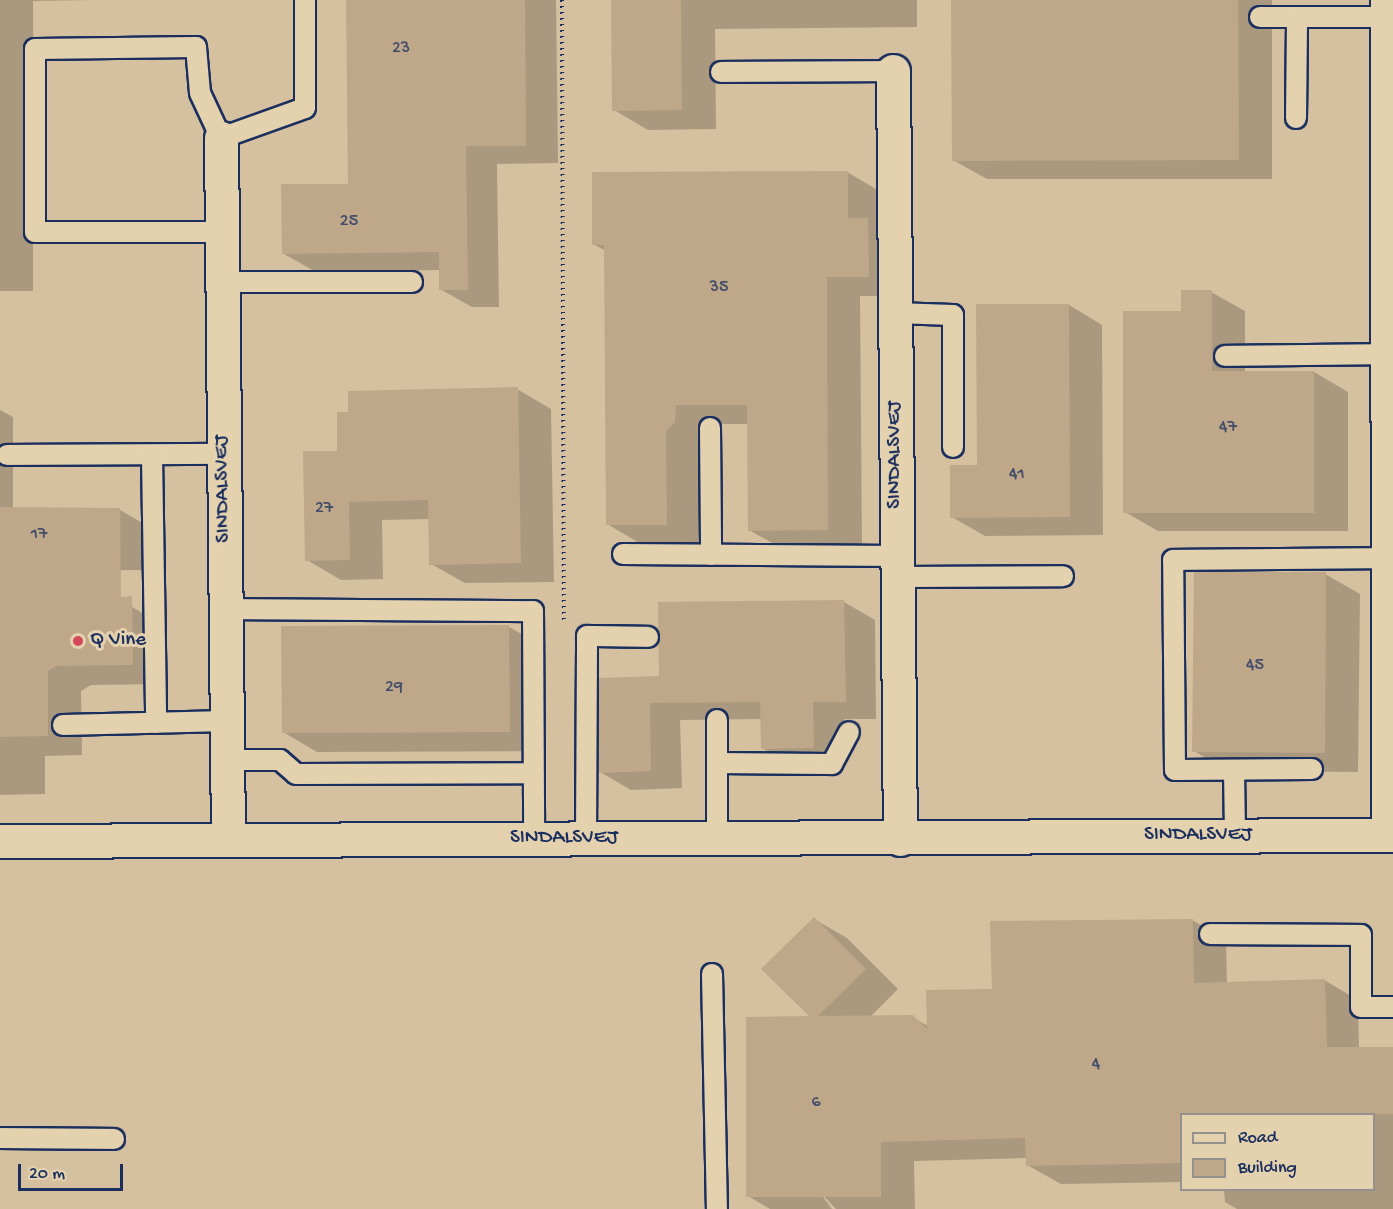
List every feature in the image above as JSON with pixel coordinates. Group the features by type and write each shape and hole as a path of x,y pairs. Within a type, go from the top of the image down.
{"street":[{"name":"SINDALSVEJ","path":"0,841 900,839 1391,835 1390,602 1387,558 1390,234 1387,8"},
{"name":"SINDALSVEJ","path":"893,71 900,839"},
{"name":"SINDALSVEJ","path":"221,138 228,840"}],"lane":[{"path":"221,232 35,232 34,49 196,47 200,93 221,138 305,108 305,0"},
{"path":"1260,17 1297,17 1387,8"},
{"path":"1296,118 1297,17"},
{"path":"721,72 893,71"},
{"path":"222,282 412,282"},
{"path":"895,314 953,315 953,447"},
{"path":"1225,356 1389,336"},
{"path":"710,428 711,555"},
{"path":"7,455 224,454"},
{"path":"152,455 156,723"},
{"path":"623,554 711,555 1063,576"},
{"path":"1312,769 1175,770 1173,560 1387,558"},
{"path":"225,609 533,611 534,839"},
{"path":"586,839 587,636 648,637"},
{"path":"717,720 717,839"},
{"path":"63,725 227,721"},
{"path":"717,763 832,764 849,732"},
{"path":"227,759 280,760 296,774 533,773"},
{"path":"1234,770 1235,836"},
{"path":"1210,934 1361,935 1361,1007 1393,1007"},
{"path":"712,974 717,1209"},
{"path":"0,1138 114,1139"}],"path":[{"path":"562,0 564,624"}],"shaded area":[{"path":"0,0 1393,0 1393,1209 0,1209"}],"building":[{"path":"346,0 525,0 526,146 466,146 468,290 439,290 439,252 282,254 281,184 348,184"},
{"path":"611,0 681,0 682,110 612,111"},
{"path":"951,0 1238,0 1239,160 952,161"},
{"path":"848,171 848,218 868,218 869,277 827,277 828,530 748,531 747,405 676,405 675,422 666,431 667,525 606,525 604,245 592,245 592,172"},
{"path":"1181,290 1212,290 1212,371 1314,371 1314,513 1123,513 1123,311 1181,311"},
{"path":"976,304 1069,304 1070,517 950,518 950,465 977,465"},
{"path":"518,387 521,563 429,565 428,500 349,502 350,560 305,561 303,451 337,451 337,412 348,412 348,391"},
{"path":"0,507 120,508 121,597 132,596 133,665 56,666 48,671 48,736 0,737"},
{"path":"1194,572 1326,572 1325,753 1192,752"},
{"path":"844,600 846,702 813,702 814,748 761,749 760,702 650,703 651,771 599,773 599,678 659,676 658,602"},
{"path":"509,625 510,732 282,733 281,626"},
{"path":"814,917 866,969 818,1016 913,1015 927,1029 926,990 992,989 990,921 1193,919 1194,983 1325,979 1327,1047 1393,1047 1393,1114 1180,1113 1180,1163 1026,1166 1025,1138 881,1142 881,1197 746,1197 746,1017 809,1016 761,969"}],"place":[{"name":"Q Vine","path":"78,641"}]}
